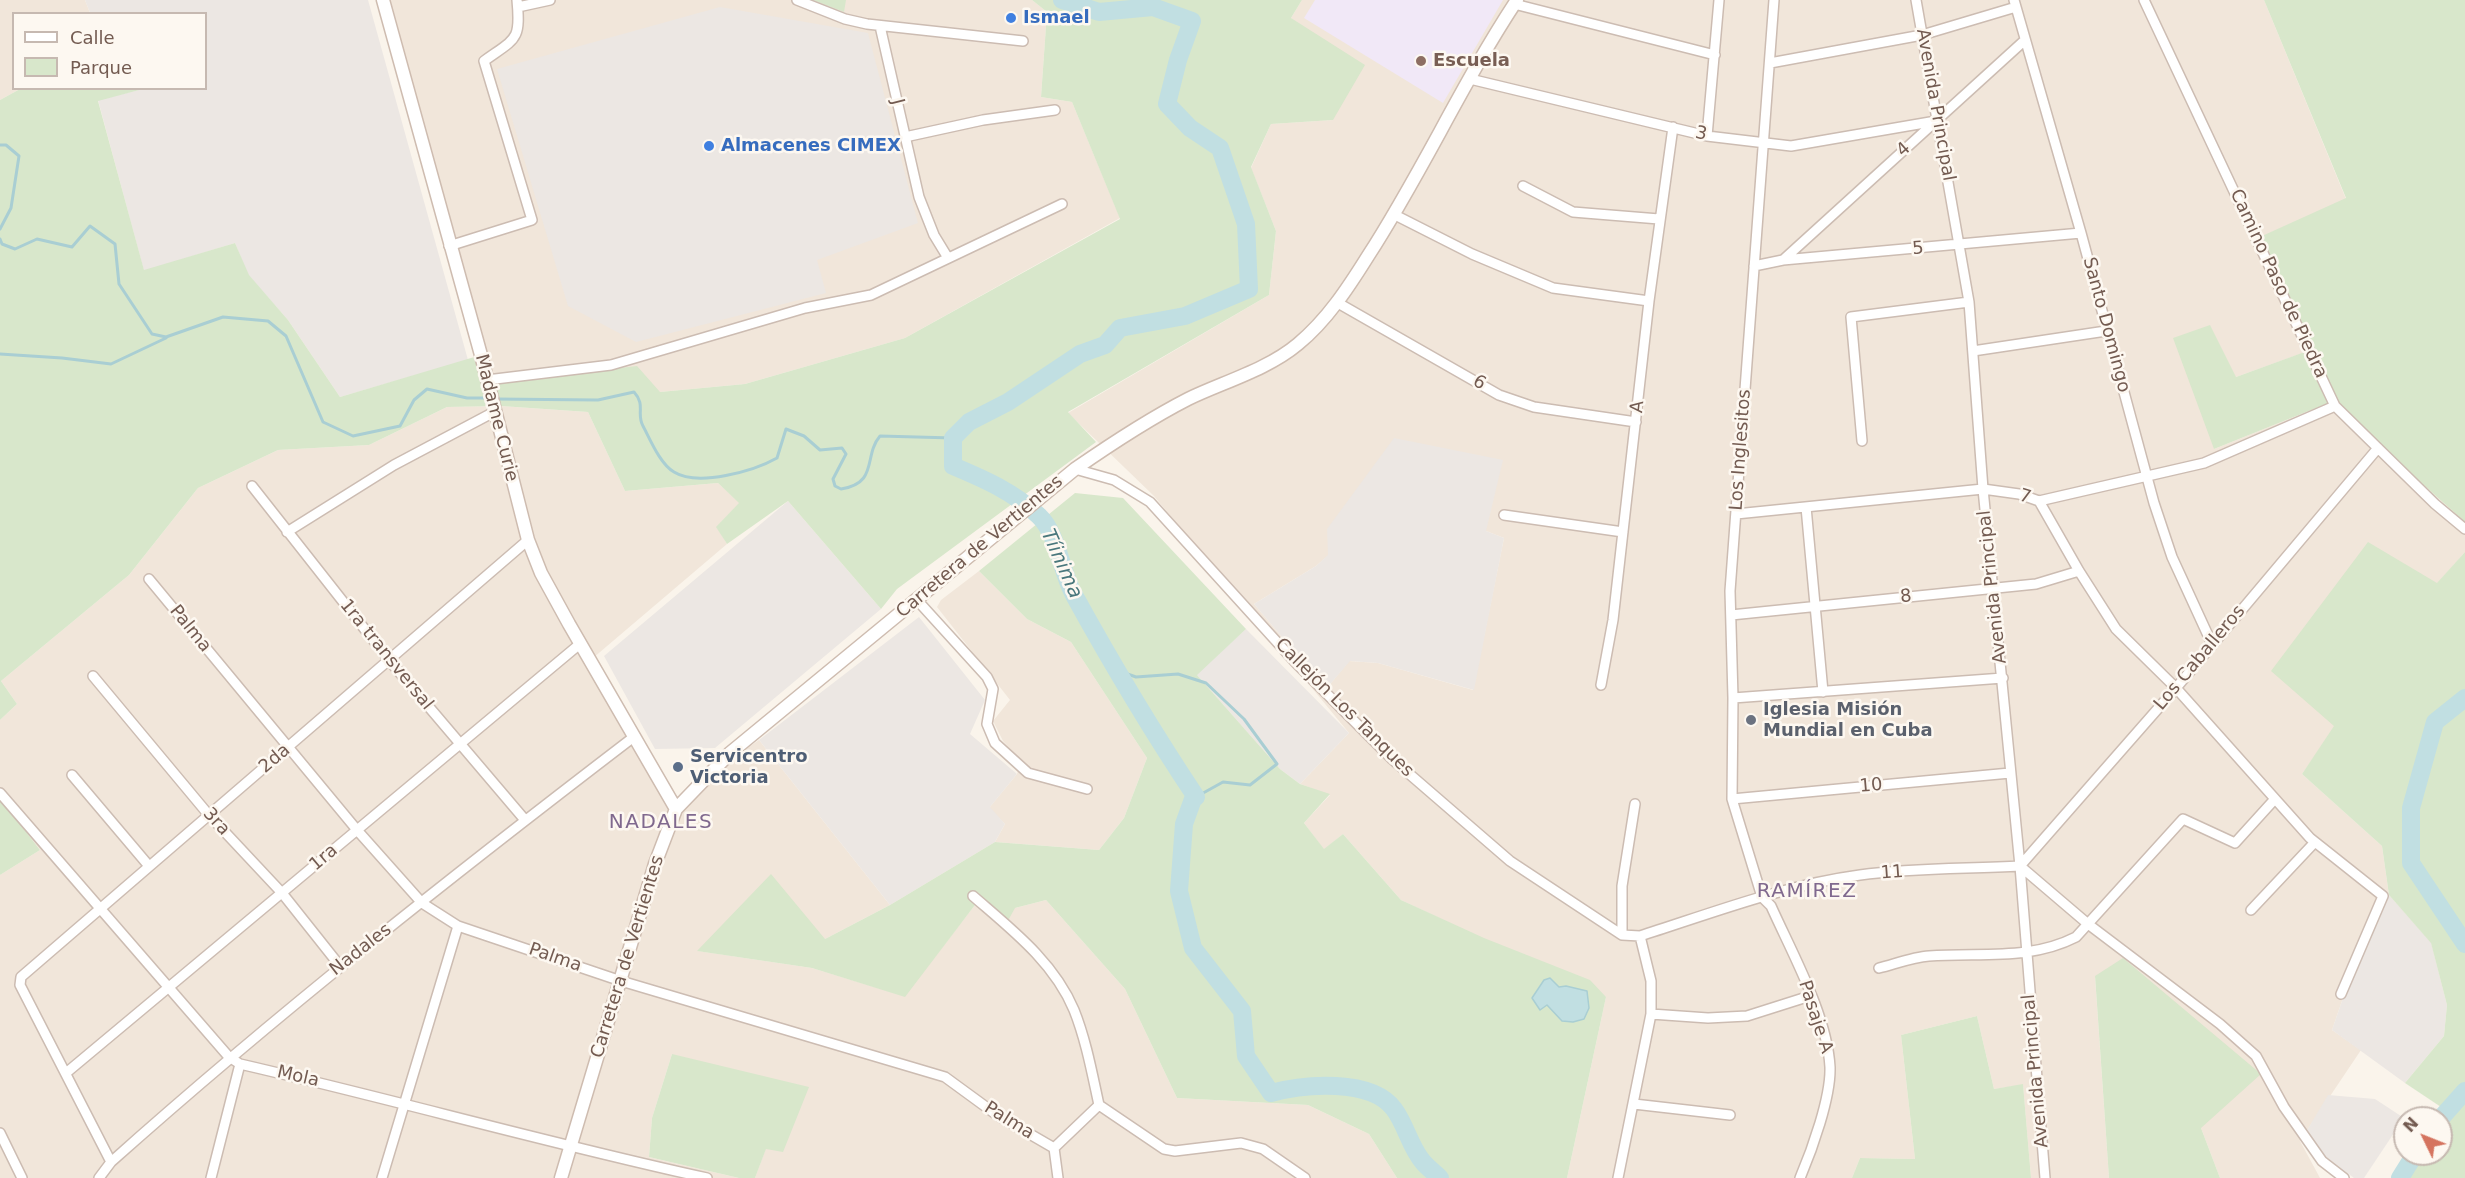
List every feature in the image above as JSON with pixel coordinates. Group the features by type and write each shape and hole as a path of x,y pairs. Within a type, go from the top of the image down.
{"main road":[{"name":"Madame Curie","path":"383,0 449,246 488,380 528,540 542,573 676,809"},
{"name":"Carretera de Vertientes","path":"561,1178 655,864 676,809 730,753 1076,468 1112,443 1186,400 1264,364 1297,345 1338,303 1395,215 1515,2"}],"street":[{"path":"449,246 532,220 484,61 515,39 519,31 518,3 549,0"},
{"path":"797,0 845,19 880,26 1023,41"},
{"path":"1707,136 1719,0"},
{"name":"Los Inglesitos","path":"1762,897 1732,799 1733,698 1730,591 1774,0"},
{"name":"Avenida Principal","path":"1916,0 1968,302 1983,489 2020,866 2045,1178"},
{"name":"Camino Paso de Piedra","path":"2144,0 2335,406 2465,529"},
{"path":"1515,2 1715,55"},
{"path":"1770,63 1922,35 2015,4"},
{"name":"Santo Domingo","path":"2015,4 2081,233 2147,476 2172,557 2212,644"},
{"name":"J","path":"880,26 919,197 934,235 948,258"},
{"name":"4","path":"1784,260 2025,40"},
{"name":"3","path":"1470,79 1707,136 1764,144 1791,146 1936,121"},
{"path":"905,137 983,120 1055,110"},
{"name":"A","path":"1601,686 1613,620 1648,301 1673,127"},
{"path":"1523,186 1573,212 1659,219"},
{"path":"488,380 611,365 805,308 871,295 1062,204"},
{"path":"1395,215 1472,254 1553,288 1648,301"},
{"name":"5","path":"1754,266 1784,260 1959,246 2081,233"},
{"path":"1862,441 1851,317 1968,302"},
{"name":"6","path":"1338,303 1499,395 1534,407 1636,422"},
{"path":"1973,351 2106,331"},
{"path":"287,532 493,402"},
{"name":"7","path":"1736,514 1983,489 2019,494 2038,501 2204,462 2335,406"},
{"name":"Los Caballeros","path":"2020,866 2176,688 2378,448"},
{"name":"Callejón Los Tanques","path":"1076,468 1114,480 1150,502 1296,663 1392,759 1510,861 1625,935"},
{"name":"1ra transversal","path":"252,486 389,660 525,820"},
{"path":"2038,501 2079,572 2116,629 2176,688 2274,800 2315,842 2383,896 2341,994"},
{"path":"1806,507 1823,693"},
{"path":"1504,515 1623,532"},
{"name":"2da","path":"66,1073 20,986 21,977 528,540"},
{"name":"8","path":"1731,615 2036,585 2079,572"},
{"name":"Palma","path":"149,579 357,830 422,903 458,926 621,981 945,1077 997,1115 1054,1148 1058,1178"},
{"path":"917,600 987,677 993,689 987,724 995,743 1028,773 1087,789"},
{"name":"1ra","path":"66,1073 581,643"},
{"name":"3ra","path":"93,676 208,814 282,893 340,966"},
{"path":"1733,698 2003,678"},
{"name":"Nadales","path":"99,1178 111,1162 229,1057 340,966 635,736"},
{"name":"10","path":"1732,799 2010,773"},
{"path":"72,775 149,866"},
{"name":"Mola","path":"0,793 99,910 229,1057 240,1064 403,1102 570,1148 707,1178"},
{"path":"1879,968 1927,956 2026,954 2067,942 2076,937 2183,819 2235,843 2274,800"},
{"path":"1625,935 1622,886 1635,804"},
{"path":"2251,910 2315,842"},
{"path":"2020,866 2088,924 2220,1024 2256,1056 2284,1107 2322,1161 2344,1178"},
{"name":"11","path":"1625,935 1640,936 1805,885 1861,875 2020,866"},
{"path":"973,896 1027,944 1064,990 1080,1025 1099,1105 1164,1149 1175,1151 1241,1143 1252,1145 1305,1178"},
{"name":"Pasaje A","path":"1762,897 1771,906 1810,996 1828,1047 1830,1070 1816,1139 1800,1178"},
{"path":"382,1178 403,1102 458,926"},
{"path":"1618,1178 1651,1014 1651,981 1640,936"},
{"path":"1651,1014 1708,1018 1747,1016 1810,996"},
{"path":"212,1178 240,1064"},
{"path":"66,1073 111,1162"},
{"path":"1634,1104 1730,1114"},
{"path":"1054,1148 1099,1105"},
{"path":"0,1133 22,1178"}],"shaded area":[{"path":"0,0 85,0 90,12 12,12 12,90 18,90 0,100"},
{"path":"85,0 368,0 468,360 340,397 288,320 248,275 235,243 144,271 98,100 139,90 207,90 207,12 90,12"},
{"path":"388,0 1032,0 1047,12 1041,97 1072,102 1120,218 905,338 745,384 660,392 490,383"},
{"path":"1302,0 2264,0 2346,199 2311,350 2236,377 2214,449 2331,402 2465,522 2465,552 2438,583 2302,774 2382,846 2389,895 2344,995 2332,1030 2361,1050 2300,1141 2320,1178 2220,1178 2201,1128 2095,977 2109,1178 2031,1178 2023,1085 1994,1089 1977,1016 1901,1035 1915,1159 1860,1158 1852,1178 1567,1178 1606,997 1401,900 1343,834 1324,850 1304,823 1330,795 1300,784 1349,733 1154,496 1068,413 1269,295 1276,231 1251,168 1271,124 1333,120 1291,18","holes":["1486,531 1504,538 1473,690 1378,663 1349,661 1326,689 1254,604 1316,566 1329,555"]},
{"name":"Escuela","path":"1315,0 1503,0 1443,103 1304,18"},
{"name":"Almacenes CIMEX","path":"720,7 868,33 918,223 817,260 826,293 636,342 568,306 497,69"},
{"path":"501,406 588,412 625,491 718,483 740,503 717,527 727,544 593,658 673,800 759,740 890,905 825,939 698,951 812,968 904,996 975,905 1015,908 1046,900 1125,989 1177,1098 1308,1105 1369,1134 1397,1178 755,1178 766,1148 672,1054 652,1118 649,1157 739,1178 0,1178 0,875 40,850 0,798 0,720 17,704 1,681 129,575 198,488 278,450 369,445 447,407"},
{"path":"1394,438 1503,460 1486,531 1504,538 1474,690 1378,663 1350,661 1326,689 1254,604 1316,566 1328,555 1327,529"},
{"path":"788,501 881,609 715,748 655,749 604,656"},
{"path":"979,571 1027,619 1071,642 1147,758 1124,818 1099,850 995,842 1005,824 989,808 1017,774 1021,761 1003,741 993,721 1010,700 937,607 941,600"},
{"path":"919,617 985,700 970,734 1017,774 990,807 1005,824 995,842 890,905 759,740"},
{"path":"1246,629 1349,733 1300,784 1280,769 1196,674"},
{"path":"2389,895 2431,942 2447,1005 2444,1036 2405,1083 2332,1030 2344,995"},
{"path":"2328,1095 2375,1099 2393,1111 2393,1134 2364,1178 2354,1178 2325,1156 2306,1132"}],"green space":[{"path":"813,0 846,0 844,12"},
{"path":"1032,0 1302,0 1291,18 1365,65 1333,120 1271,124 1251,167 1276,231 1269,295 1068,412 1096,442 897,589 881,609 788,501 727,544 716,527 739,503 718,483 625,491 588,412 501,406 447,407 369,445 278,450 198,488 129,575 1,681 17,704 0,720 0,100 18,90 139,90 98,101 144,270 235,243 249,275 288,320 340,397 481,355 491,383 637,366 660,392 745,384 905,338 1120,219 1072,102 1041,97 1047,12"},
{"path":"2264,0 2465,0 2465,522 2331,402 2214,449 2173,338 2210,325 2236,377 2310,350 2262,236 2346,198"},
{"path":"1075,493 1123,498 1246,629 1197,675 1280,769 1300,784 1330,794 1304,823 1324,849 1343,834 1401,900 1484,938 1590,980 1606,997 1567,1178 1397,1178 1369,1134 1308,1105 1177,1098 1125,989 1046,900 1015,908 1005,926 975,905 905,997 812,968 697,951 771,874 825,939 890,905 995,842 1099,850 1124,818 1147,758 1071,642 1027,619 979,571"},
{"path":"2368,542 2437,583 2465,552 2465,1178 2398,1178 2408,1166 2453,1166 2453,1106 2440,1106 2405,1083 2444,1036 2447,1005 2431,943 2389,895 2382,846 2302,774 2334,726 2271,671"},
{"path":"0,798 40,850 0,875"},
{"path":"2123,958 2261,1074 2201,1128 2220,1178 2109,1178 2095,976"},
{"path":"1977,1016 1994,1089 2023,1084 2031,1178 1852,1178 1860,1158 1915,1159 1901,1035"},
{"path":"672,1054 809,1087 783,1152 766,1149 755,1178 739,1178 649,1157 652,1118"}],"water":[{"path":"1550,978 1559,987 1566,986 1587,991 1589,1008 1584,1019 1573,1022 1562,1021 1547,1005 1540,1010 1532,998 1544,980"}],"waterway":[{"name":"Tíinima","path":"1062,0 1099,12 1153,7 1192,21 1178,60 1167,104 1190,128 1220,148 1246,224 1249,289 1185,316 1120,328 1105,345 1080,354 1008,402 969,422 953,438 953,466 1009,493 1029,507 1045,524 1051,533 1074,595 1133,697 1196,797 1193,799 1184,824 1179,891 1193,948 1242,1011 1246,1056 1271,1093 1318,1086 1354,1088 1370,1092 1383,1099 1394,1109 1419,1156 1440,1178"},
{"path":"0,145 6,145 19,156 11,208 0,229"},
{"path":"0,239 2,244 15,249 37,239 72,247 90,226 115,244 119,284 152,334 166,337 223,317 268,321 286,336 323,422 353,436 400,426 414,400 427,389 467,398 488,398"},
{"path":"0,354 111,364 166,338"},
{"path":"495,399 598,400 634,392 640,405 641,422 660,457 674,472 697,478 726,476 755,468 777,458 786,429 804,436 820,450 842,448 846,454 833,479 835,486 841,489 853,486 866,475 872,452 880,436 953,438"},
{"path":"1119,671 1136,677 1178,674 1206,683 1244,719 1277,764 1250,785 1223,782 1196,797"},
{"path":"2465,698 2435,722 2411,808 2411,863 2465,944"},
{"path":"2452,1106 2465,1091"},
{"path":"2400,1178 2408,1166"}],"place":[{"name":"Ismael","path":"1011,18"},
{"name":"Escuela","path":"1421,61"},
{"name":"Almacenes CIMEX","path":"709,146"},
{"name":"Iglesia Misión Mundial en Cuba","path":"1751,720"},
{"name":"Servicentro Victoria","path":"678,767"}],"district":[{"name":"NADALES","path":"661,823"},
{"name":"RAMÍREZ","path":"1807,892"}]}
